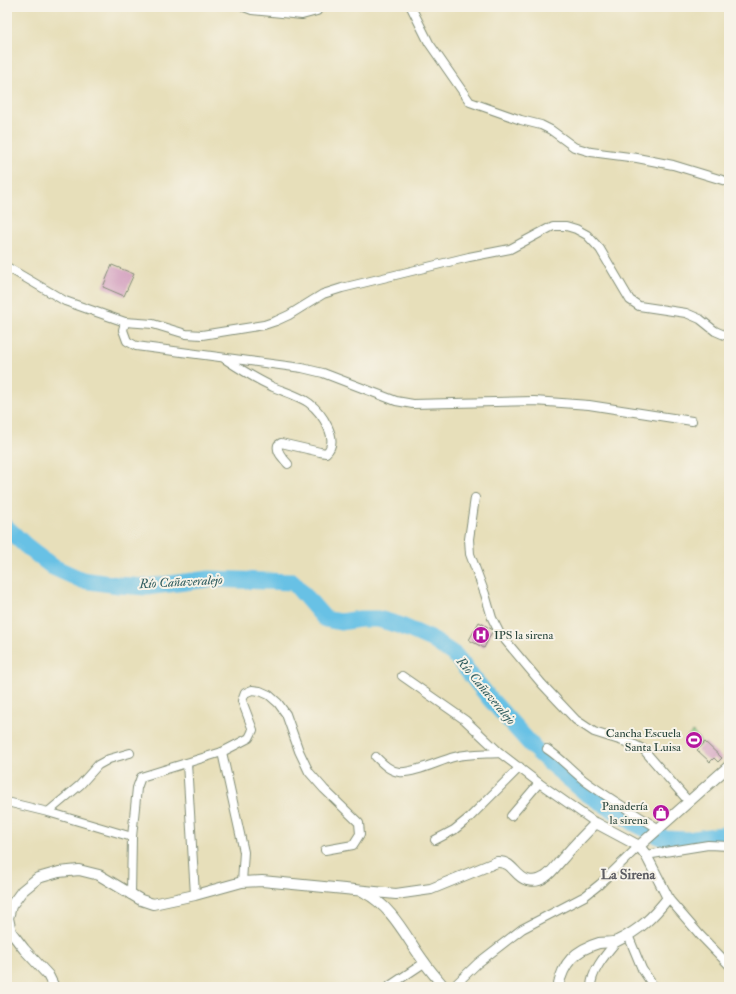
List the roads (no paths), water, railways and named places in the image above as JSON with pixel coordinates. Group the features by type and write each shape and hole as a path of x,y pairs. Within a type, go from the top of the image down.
{"street":[{"path":"244,7 252,10 302,15 317,11 319,7"},
{"path":"411,7 429,43 470,102 522,120 542,125 574,147 591,152 674,165 729,182"},
{"path":"7,266 66,301 125,322 153,324 186,334 202,335 264,325 289,315 322,294 469,257 510,249 553,226 566,226 587,235 600,250 630,300 638,306 686,314 700,319 715,331 729,336"},
{"path":"125,322 123,330 126,341 136,346 323,372 396,401 414,404 534,401 589,405 692,421"},
{"path":"222,358 254,378 310,404 326,423 331,434 332,443 330,449 326,453 281,443 278,445 278,452 288,464"},
{"path":"475,498 469,539 470,554 492,618 500,634 542,684 576,720 594,732 643,749 689,802"},
{"path":"402,676 465,720 500,753 539,783 596,823 642,844 668,898 700,935 729,965"},
{"path":"131,895 132,837 137,788 141,777 222,752 249,738 253,730 242,701 245,693 252,690 260,691 269,695 278,703 286,714 299,751 310,772 324,789 359,823 360,834 353,845 325,850"},
{"path":"547,749 558,756 584,780 624,807 660,827"},
{"path":"222,752 244,852 242,882"},
{"path":"48,812 80,785 98,765 109,759 130,753"},
{"path":"376,758 390,770 400,772 412,771 455,757 472,754 500,753"},
{"path":"187,763 196,895"},
{"path":"453,987 484,959 522,929 585,896 600,884 660,827 729,766"},
{"path":"435,840 454,830 470,817 520,768"},
{"path":"510,816 539,783"},
{"path":"7,802 48,812 132,837"},
{"path":"54,987 48,975 24,949 11,932 8,918 11,906 22,891 38,878 59,872 79,870 99,875 131,895 153,904 196,895 242,882 262,881 396,894 432,890 497,862 508,864 526,880 535,882 546,877 596,823"},
{"path":"646,855 708,845 729,846"},
{"path":"362,891 376,900 388,911 404,931 424,963 444,987"},
{"path":"591,987 593,974 608,951 616,942 638,930 651,919 668,898"},
{"path":"628,935 642,969 654,987"},
{"path":"558,987 561,974 569,960 583,949 600,943 616,942"},
{"path":"388,987 424,963"}],"waterway":[{"name":"Río Cañaveralejo","path":"7,528 25,545 53,567 82,580 146,587 209,579 293,582 325,619 340,622 360,619 378,619 399,625 431,639 455,655 490,699 535,749 586,793 636,824 665,839 688,840 722,835 729,836"}],"place":[{"name":"IPS la sirena","path":"481,635"},
{"name":"Cancha Escuela Santa Luisa","path":"694,740"},
{"name":"Panadería la sirena","path":"661,813"}],"district":[{"name":"La Sirena","path":"628,874"}]}
